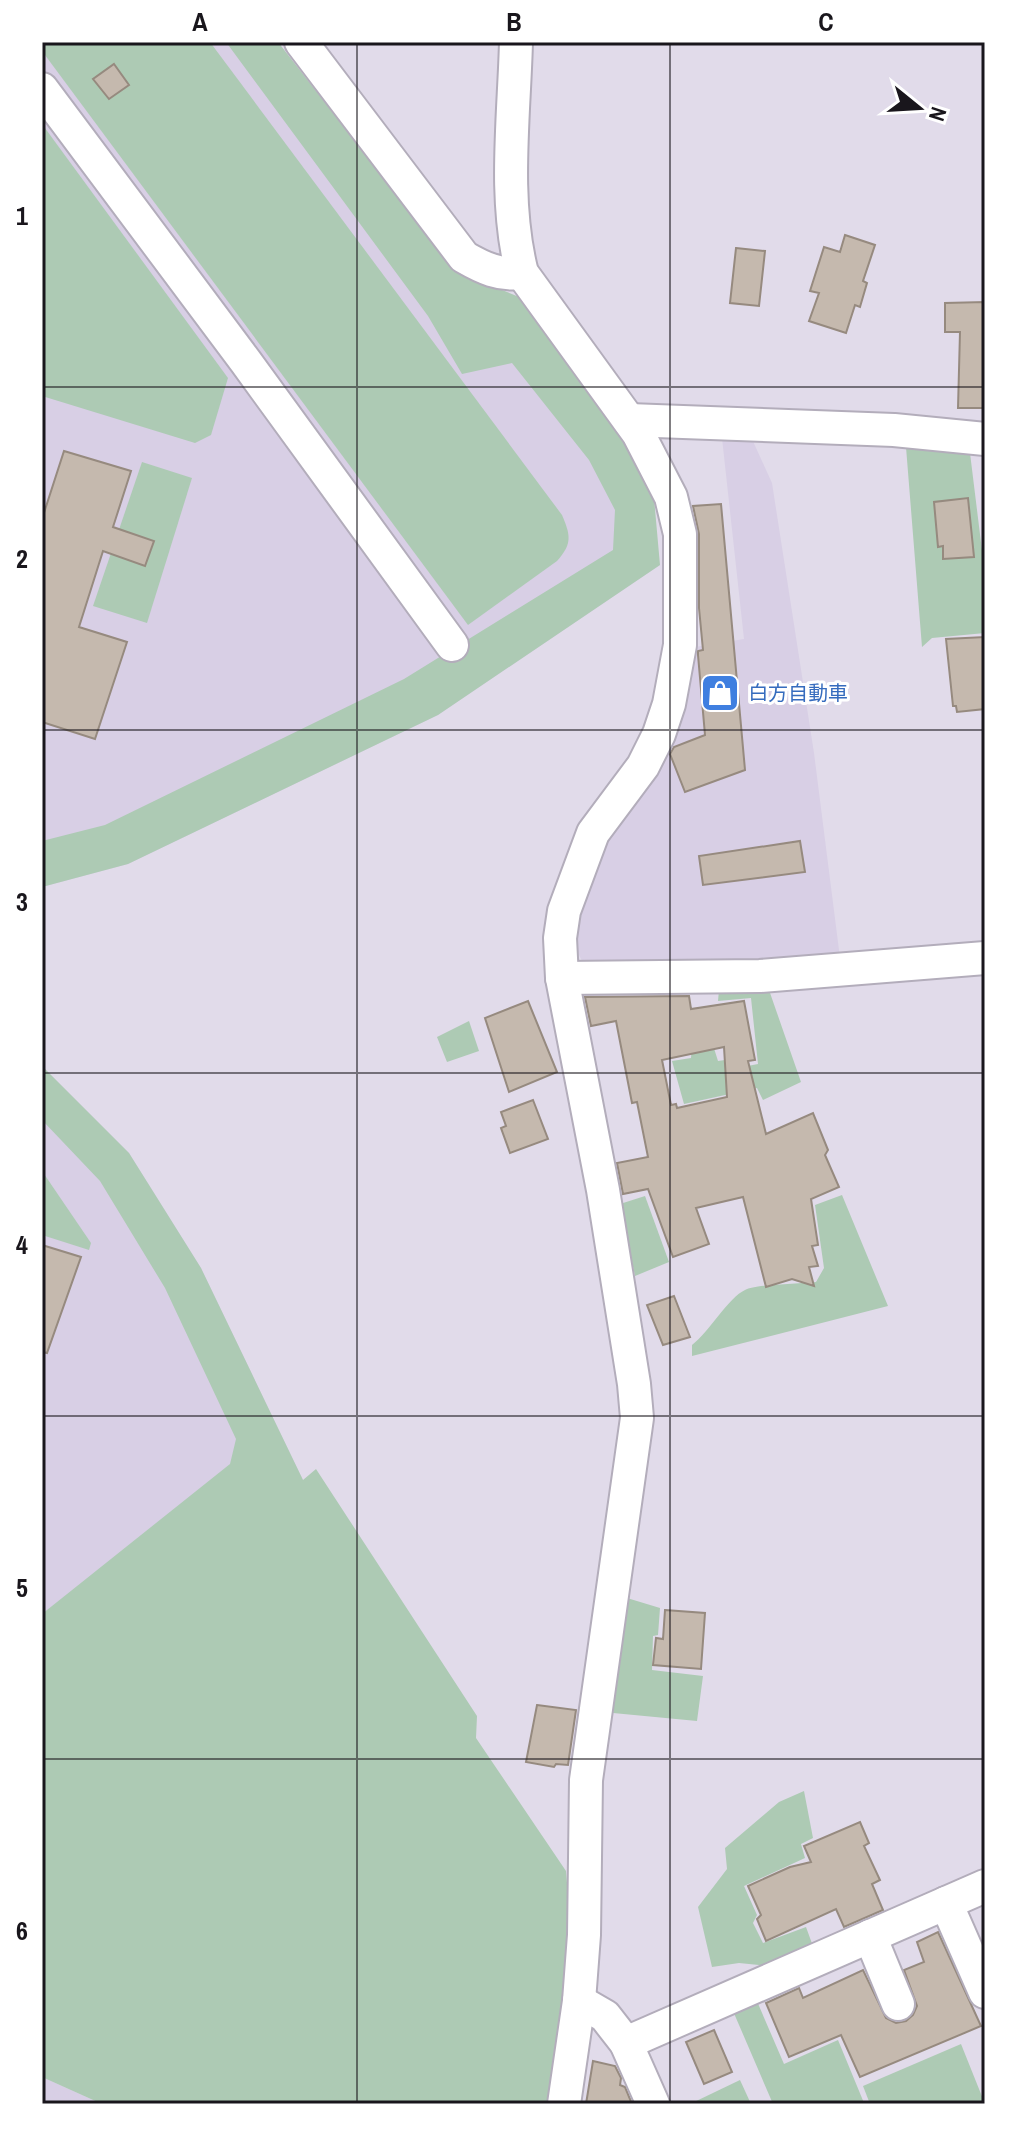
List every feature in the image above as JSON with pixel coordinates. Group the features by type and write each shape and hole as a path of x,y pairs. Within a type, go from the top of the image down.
{"street":[{"path":"301,42 464,257 495,272 522,273"},
{"path":"516,42 511,209 514,243 522,273 629,420 655,462 671,497 680,534 680,645 669,704 659,734 637,775 593,833 575,876 564,911 560,938 562,978 603,1190 637,1418 586,1780 584,1935 579,2001 564,2104"},
{"path":"42,89 452,645"},
{"path":"629,420 894,430 985,439"},
{"path":"562,978 760,976 985,958"},
{"path":"626,2043 985,1886"},
{"path":"946,1903 985,1992"},
{"path":"870,1936 898,2004"},
{"path":"579,2001 605,2016 626,2043 653,2104"}],"shaded area":[{"path":"42,42 278,42 456,271 519,297 660,565 438,715 128,864 42,887"},
{"path":"722,438 752,439 772,483 814,753 840,958 584,965 573,943 577,909 613,832 689,648 744,639"},
{"path":"42,1066 129,1153 201,1268 303,1480 42,1704"},
{"path":"42,2077 102,2104 42,2104"}],"green space":[{"path":"42,42 210,42 562,515 568,540 557,561 468,625 42,51"},
{"path":"226,42 278,42 456,271 519,297 563,352 635,458 654,498 660,565 438,715 128,864 42,887 42,841 105,825 404,679 613,550 615,510 589,460 512,363 462,374 428,316"},
{"path":"42,124 228,378 211,435 195,443 42,396"},
{"path":"906,447 970,453 985,575 985,633 932,638 922,647"},
{"path":"142,462 192,478 147,623 93,606"},
{"path":"719,990 769,990 801,1082 763,1100 757,1088 684,1104 672,1061 691,1058 692,1042 712,1042 718,1061 732,1059 732,1069 758,1064 751,998 718,1001"},
{"path":"469,1021 479,1051 447,1062 437,1037"},
{"path":"42,1066 129,1153 201,1268 303,1480 316,1469 477,1716 476,1738 566,1871 572,1941 551,2104 102,2104 42,2077 42,1614 230,1464 236,1439 165,1288 100,1181 42,1120"},
{"path":"42,1171 91,1243 89,1250 42,1235"},
{"path":"842,1195 888,1306 692,1356 692,1345 732,1300 745,1290 816,1282 824,1268 815,1205"},
{"path":"645,1196 669,1262 635,1276 620,1204"},
{"path":"627,1598 660,1608 658,1635 653,1636 652,1670 703,1676 697,1721 613,1713"},
{"path":"804,1791 813,1838 801,1844 805,1858 744,1886 757,1915 753,1923 763,1943 806,1927 814,1949 768,1966 739,1963 712,1967 698,1907 727,1869 725,1848 779,1802"},
{"path":"756,1999 784,2064 838,2040 864,2103 773,2104 733,2011"},
{"path":"961,2044 985,2104 870,2104 863,2086"},
{"path":"740,2080 751,2104 690,2104"}],"building":[{"path":"114,64 129,85 109,99 93,79"},
{"path":"845,235 875,245 863,281 867,283 860,307 855,305 846,333 809,321 819,293 810,291 824,247 840,252"},
{"path":"736,248 765,251 759,306 730,303"},
{"path":"985,302 985,408 958,408 960,332 945,332 945,303"},
{"path":"64,451 131,471 113,527 154,541 145,566 103,551 79,627 127,642 95,739 42,722 42,519"},
{"path":"968,498 974,557 943,559 943,546 938,547 934,502"},
{"name":"白方自動車","path":"721,504 745,770 685,792 670,754 674,747 705,735 698,655 698,651 703,650 699,608 699,534 693,506"},
{"path":"985,637 985,709 957,712 956,706 953,706 946,639"},
{"path":"800,841 805,872 703,885 699,856"},
{"path":"689,996 691,1009 744,1001 755,1060 748,1061 766,1134 813,1113 828,1150 825,1155 839,1187 811,1199 818,1245 812,1246 818,1266 809,1267 814,1286 792,1279 766,1287 743,1197 696,1208 709,1244 673,1257 648,1189 623,1194 617,1163 648,1157 637,1102 632,1103 616,1021 591,1026 585,997","holes":["724,1047 727,1097 677,1108 676,1104 671,1105 662,1060"]},
{"path":"528,1001 557,1072 509,1092 485,1018"},
{"path":"533,1100 548,1139 510,1153 501,1128 506,1126 501,1112"},
{"path":"42,1245 81,1257 47,1353 42,1352"},
{"path":"674,1296 690,1337 663,1345 647,1305"},
{"path":"665,1610 705,1613 701,1669 653,1665 656,1638 663,1639"},
{"path":"537,1705 576,1710 568,1765 556,1764 554,1767 526,1762"},
{"path":"860,1822 869,1843 864,1846 880,1880 872,1884 883,1910 844,1927 836,1909 766,1941 757,1919 761,1915 748,1886 790,1867 811,1862 804,1846"},
{"path":"938,1932 981,2026 860,2077 841,2035 789,2057 766,2003 799,1988 803,1998 863,1970 886,2018 896,2023 906,2021 917,2006 904,1970 924,1962 917,1942"},
{"path":"714,2030 732,2072 704,2084 686,2042"},
{"path":"593,2061 615,2066 621,2078 620,2085 625,2087 632,2104 586,2104"}],"place":[{"name":"白方自動車","path":"720,693"}]}
